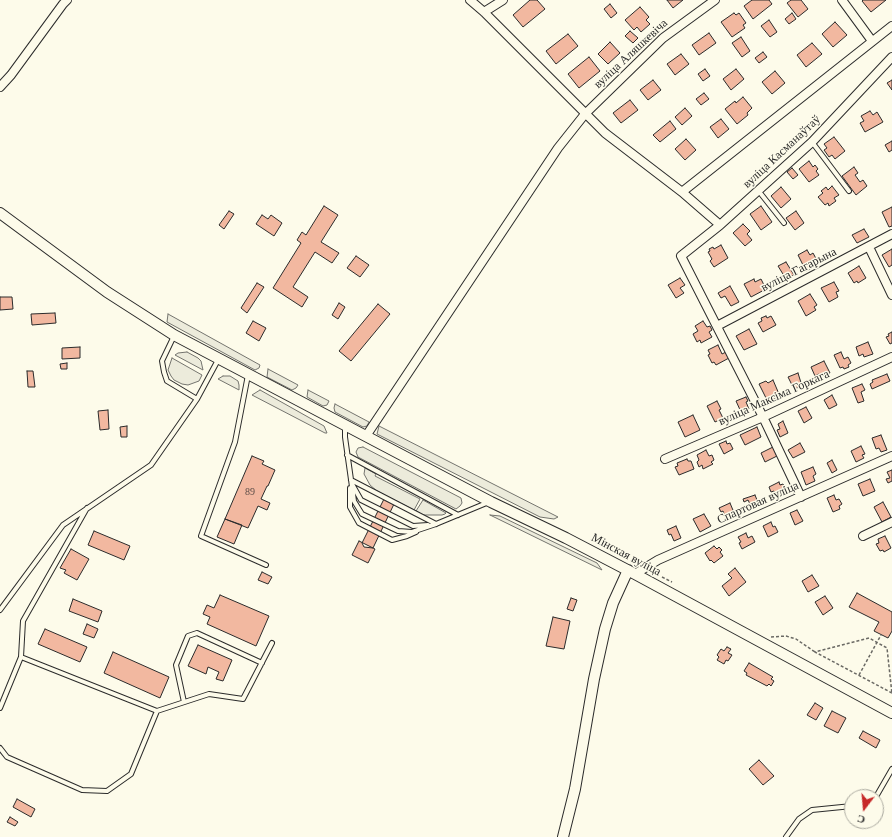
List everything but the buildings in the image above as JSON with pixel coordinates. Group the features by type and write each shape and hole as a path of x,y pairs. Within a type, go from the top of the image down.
{"street":[{"path":"0,87 11,76 67,0"},
{"path":"470,0 484,12 605,133 682,192 720,225"},
{"path":"484,12 502,0"},
{"name":"вуліца Аляшкевіча","path":"366,436 558,148 586,114 663,38 715,0"},
{"path":"842,0 872,41"},
{"path":"682,192 892,26"},
{"name":"вуліца Касманаўтаў","path":"717,326 681,256 720,225 812,142 892,57"},
{"name":"Мінская вуліца","path":"0,213 107,292 174,335 491,502 632,572 892,712"},
{"name":"вуліца Гагарына","path":"717,326 892,234"},
{"path":"869,247 892,295"},
{"path":"717,326 801,497"},
{"name":"вуліца Максіма Горкага","path":"665,459 763,417 892,357"},
{"name":"Спартовая вуліца","path":"632,572 892,456"},
{"path":"863,536 892,522"},
{"path":"563,837 575,789 594,679 605,629 613,603 632,572"}],"lane":[{"path":"812,142 849,191"},
{"path":"760,194 784,223"},
{"path":"174,335 162,361 167,381 197,399"},
{"path":"0,610 62,525 151,465 197,399 219,359"},
{"path":"248,375 236,442 201,536 266,565"},
{"path":"345,426 350,480 354,501 362,514 398,531 412,532 436,524"},
{"path":"347,454 458,515"},
{"path":"350,480 436,524"},
{"path":"350,480 361,500 413,526 436,524"},
{"path":"350,480 350,507 359,523 392,540 407,536 491,502"},
{"path":"0,708 21,657 23,621 87,508"},
{"path":"184,702 176,664 188,636 197,633 262,663"},
{"path":"21,657 157,711 209,694 243,699 272,643"},
{"path":"0,748 7,757 82,790 107,792 131,774 157,711"},
{"path":"880,789 892,769"},
{"path":"786,837 799,819 812,810 844,807"}],"path":[{"path":"662,577 674,584"},
{"path":"859,675 881,634"},
{"path":"771,637 786,636 796,640 892,694"},
{"path":"815,652 869,638 877,642 887,648 892,694"}],"shaded area":[{"path":"168,314 260,365 259,368 255,370 167,322"},
{"path":"187,352 201,361 203,370 175,355 178,353"},
{"path":"172,358 202,375 199,381 188,385 174,380 168,370"},
{"path":"268,369 298,385 292,390 267,377"},
{"path":"223,376 230,376 238,381 239,390 218,379"},
{"path":"260,390 324,426 327,433 252,395"},
{"path":"308,390 329,401 327,405 323,406 307,397"},
{"path":"335,404 369,422 367,426 363,427 335,412"},
{"path":"379,426 558,517 554,519 540,517 377,434"},
{"path":"363,447 461,498 462,503 456,509 358,457 356,452 358,448"},
{"path":"365,468 376,474 375,476 420,499 414,510 377,491 370,485 364,474"},
{"path":"423,500 446,513 442,515 423,515 416,511"},
{"path":"490,515 500,516 597,563 602,570"}]}
